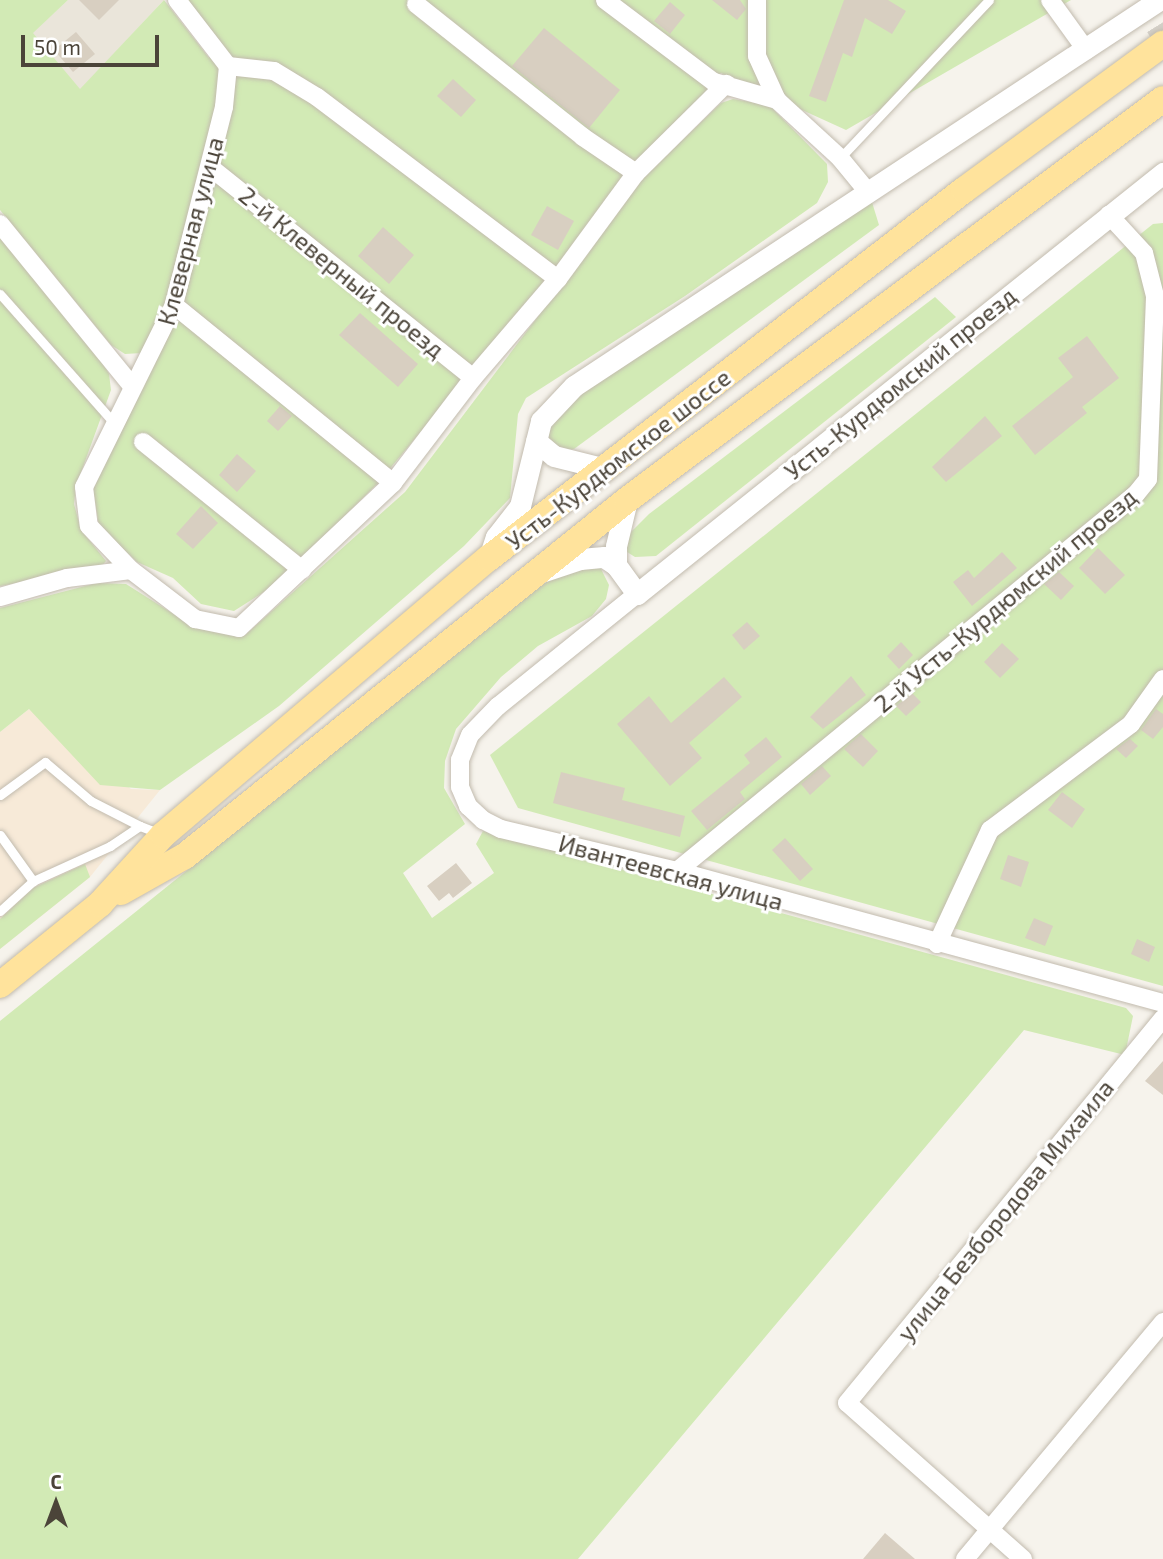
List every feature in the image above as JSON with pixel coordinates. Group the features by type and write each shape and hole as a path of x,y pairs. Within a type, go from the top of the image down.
{"main road":[{"name":"Усть-Курдюмское шоссе","path":"100,904 151,830 489,558 964,190 1155,20"},
{"name":"Усть-Курдюмское шоссе","path":"0,985 100,904 184,856 627,500 1163,99"}],"street":[{"path":"177,0 228,65 274,71 317,97 558,279"},
{"path":"605,0 714,82 776,100 840,158 868,192"},
{"path":"757,0 757,56 776,100"},
{"path":"1050,0 1086,50"},
{"path":"416,4 583,137 636,173"},
{"path":"489,558 496,537 520,506 533,468 541,421 574,386 1086,50 1155,20"},
{"name":"Клеверная улица","path":"228,65 210,167 174,305 158,344 132,386 84,487 89,526 131,570 195,619 239,628 302,570"},
{"path":"143,442 302,570 393,483 473,378 558,279 636,173 726,84"},
{"name":"2-й Клеверный проезд","path":"210,167 473,378"},
{"name":"Усть-Курдюмский проезд","path":"637,594 1163,173"},
{"name":"2-й Усть-Курдюмский проезд","path":"677,871 1136,494 1148,479 1155,296 1144,253 1109,215"},
{"path":"0,224 132,386"},
{"path":"174,305 393,483"},
{"path":"536,441 554,456 606,468"},
{"path":"616,565 615,546 627,500"},
{"path":"539,572 580,559 604,557 616,565 637,594"},
{"path":"0,597 67,578 131,570"},
{"name":"Ивантеевская улица","path":"637,594 498,706 470,735 460,760 460,787 468,806 501,829 677,871 937,944 1163,1003"},
{"path":"937,944 990,830 1131,724 1163,679"},
{"name":"улица Безбородова Михаила","path":"988,1531 847,1403 1163,1018"},
{"path":"965,1559 1163,1322"},
{"path":"988,1531 1023,1559"}],"lane":[{"path":"840,158 989,0"},
{"path":"0,294 114,423"},
{"path":"0,795 45,762 91,801 151,830"},
{"path":"0,911 33,881 151,830"},
{"path":"0,835 33,881"}],"shaded area":[{"path":"68,0 164,0 80,90 32,33"},
{"path":"29,709 131,789 160,790 90,877 0,949 0,732"}],"green space":[{"path":"0,0 68,0 33,33 80,89 164,0 209,58 217,38 188,0 1071,0 846,130 721,73 377,484 273,586 234,611 201,604 173,578 137,562 99,526 93,489 183,303 167,299 142,353 125,354 111,345 0,210"},
{"path":"733,99 769,105 827,164 828,182 817,203 685,296 526,398 518,414 510,498 464,546 279,706 160,790 100,785 29,709 0,732 0,608 97,583 126,584 194,627 244,636 405,492 643,178 721,103"},
{"path":"871,199 879,225 574,449 563,451 549,439 549,428 577,395"},
{"path":"1163,223 1163,986 518,808 490,755 1153,224"},
{"path":"0,237 98,355 109,374 111,390 76,486 74,504 81,530 106,561 100,568 0,586"},
{"path":"935,297 956,317 656,556 635,557 627,552 625,538 649,514"},
{"path":"599,565 609,585 606,599 592,616 538,646 501,677 456,729 445,761 444,788 465,824 403,873 432,918 494,873 476,844 483,831 1126,1008 1133,1016 1125,1055 1024,1030 578,1559 0,1559 0,1021 542,585 559,574"},
{"path":"85,864 90,877 0,949 0,919 33,888"}],"building":[{"path":"79,0 119,0 99,20"},
{"path":"712,0 740,0 746,9 737,20"},
{"path":"844,0 888,0 906,11 892,34 865,18 852,57 843,53 826,102 809,96"},
{"path":"670,2 685,15 670,34 654,21"},
{"path":"544,28 620,90 589,128 512,66"},
{"path":"76,32 95,54 73,72 54,50"},
{"path":"453,79 476,100 461,117 437,96"},
{"path":"547,206 574,221 558,250 531,235"},
{"path":"383,227 414,255 389,284 358,256"},
{"path":"360,313 418,364 398,387 339,335"},
{"path":"1087,336 1119,378 1082,407 1087,413 1035,455 1012,426 1073,377 1058,358"},
{"path":"280,406 292,416 278,431 267,421"},
{"path":"985,416 1002,436 946,482 932,467"},
{"path":"237,454 256,471 237,492 219,475"},
{"path":"201,506 218,523 193,549 176,534"},
{"path":"1098,548 1125,575 1105,594 1079,568"},
{"path":"1002,552 1017,568 972,606 953,582 968,570 974,578"},
{"path":"1059,572 1074,586 1061,600 1044,584"},
{"path":"747,622 760,636 744,650 732,635"},
{"path":"901,642 913,655 899,669 887,656"},
{"path":"1002,643 1019,659 1000,678 984,662"},
{"path":"851,676 866,695 823,729 810,717"},
{"path":"724,677 742,697 689,743 702,758 670,786 617,724 649,696 671,723"},
{"path":"912,693 921,702 906,716 896,706"},
{"path":"1156,709 1163,714 1163,727 1153,739 1141,730"},
{"path":"861,734 878,751 863,767 844,749"},
{"path":"766,737 782,757 740,792 745,799 707,830 691,811 750,763 744,755"},
{"path":"1130,739 1138,746 1126,758 1116,749"},
{"path":"822,766 831,776 810,795 801,784"},
{"path":"561,772 625,788 622,800 685,816 680,837 553,803"},
{"path":"1062,792 1085,809 1072,828 1048,810"},
{"path":"785,838 813,869 800,881 772,850"},
{"path":"1008,855 1029,862 1021,887 1000,879"},
{"path":"456,863 472,883 453,898 449,893 439,901 427,886"},
{"path":"1034,918 1053,926 1045,946 1025,938"},
{"path":"1137,939 1155,947 1149,962 1131,954"},
{"path":"1163,1061 1163,1095 1145,1081"},
{"path":"885,1533 915,1559 863,1559"}],"tunnel":[{"path":"1156,26 1163,37"}]}
